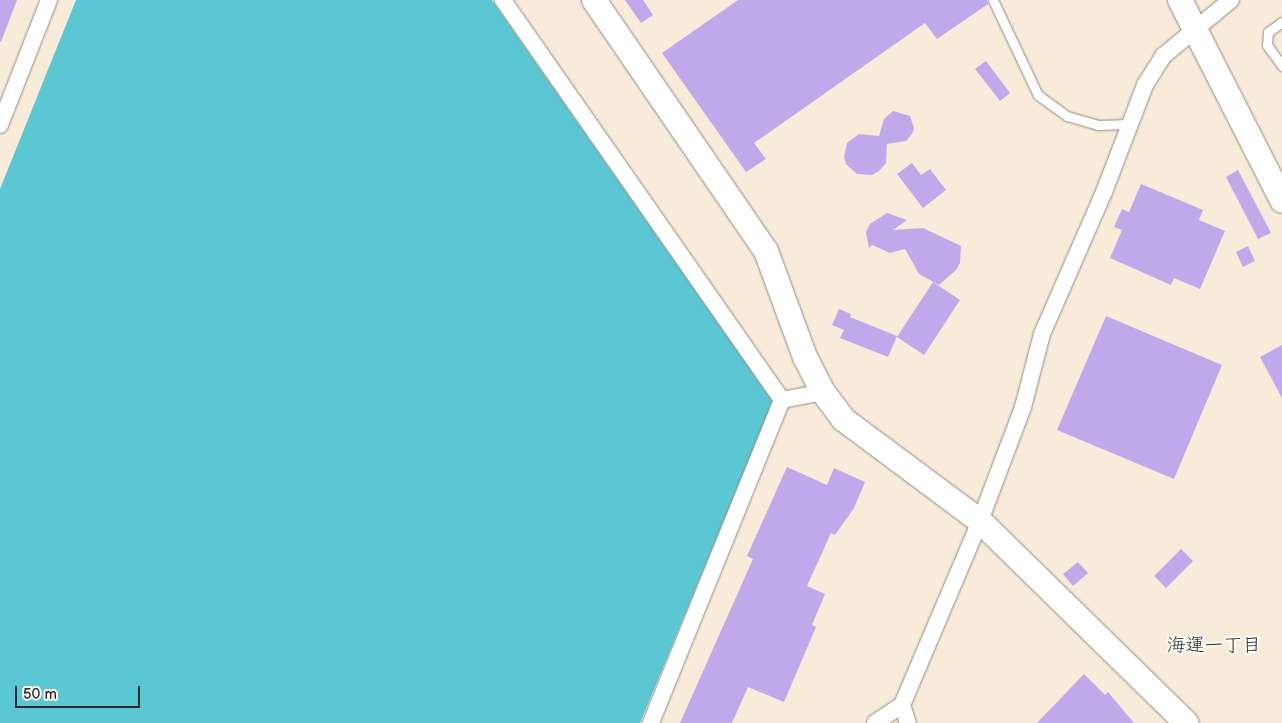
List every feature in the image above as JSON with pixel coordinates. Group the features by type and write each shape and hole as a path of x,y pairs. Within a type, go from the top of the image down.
{"street":[{"path":"0,124 49,0"},
{"path":"504,0 782,400"},
{"path":"594,0 766,251 805,357 823,392 843,419 980,521 1186,723"},
{"path":"1180,0 1282,200"},
{"path":"875,723 902,705 980,521 1023,407 1042,334 1104,192 1128,124 1145,85 1163,56 1231,0"},
{"path":"782,400 823,392"},
{"path":"651,723 782,400"},
{"path":"902,705 908,723"}],"lane":[{"path":"993,0 1038,95 1067,116 1098,125 1128,124"},
{"path":"1282,22 1268,32 1267,45 1282,66"}],"water":[{"path":"76,0 492,0 773,402 640,723 0,723 0,189"}],"building":[{"path":"0,0 17,0 1,42 0,42"},
{"path":"625,0 643,0 653,15 641,23"},
{"path":"738,0 987,0 988,4 937,39 925,23 754,143 766,159 746,172 662,53"},
{"path":"986,61 1010,93 1000,101 975,69"},
{"path":"893,111 910,116 914,128 912,134 906,141 887,144 886,163 879,171 872,175 857,174 846,164 844,157 847,143 859,134 879,136 884,119"},
{"path":"912,163 921,175 930,169 946,190 923,208 897,174"},
{"path":"1238,170 1271,233 1258,239 1226,177"},
{"path":"1141,184 1203,210 1199,220 1225,231 1200,289 1174,278 1171,285 1110,258 1122,230 1114,227 1122,209 1129,212"},
{"path":"887,213 907,220 893,230 923,228 961,246 960,263 956,270 939,285 919,274 905,249 890,253 872,245 869,248 866,232 870,224"},
{"path":"1248,246 1255,261 1243,267 1236,252"},
{"path":"933,282 960,300 924,355 897,337"},
{"path":"839,309 851,314 850,317 897,336 888,357 840,338 844,330 832,325"},
{"path":"1106,316 1222,365 1174,479 1057,430"},
{"path":"1282,345 1282,398 1260,357"},
{"path":"787,467 827,485 834,468 865,482 854,508 835,535 831,533 807,586 825,594 812,625 816,627 784,702 748,687 732,723 680,723 753,559 747,556"},
{"path":"1181,549 1193,561 1166,588 1154,576"},
{"path":"1078,562 1088,573 1073,586 1063,574"},
{"path":"1084,674 1105,695 1108,692 1134,723 1037,723"}],"district":[{"name":"海運一丁目","path":"1214,646"}]}
